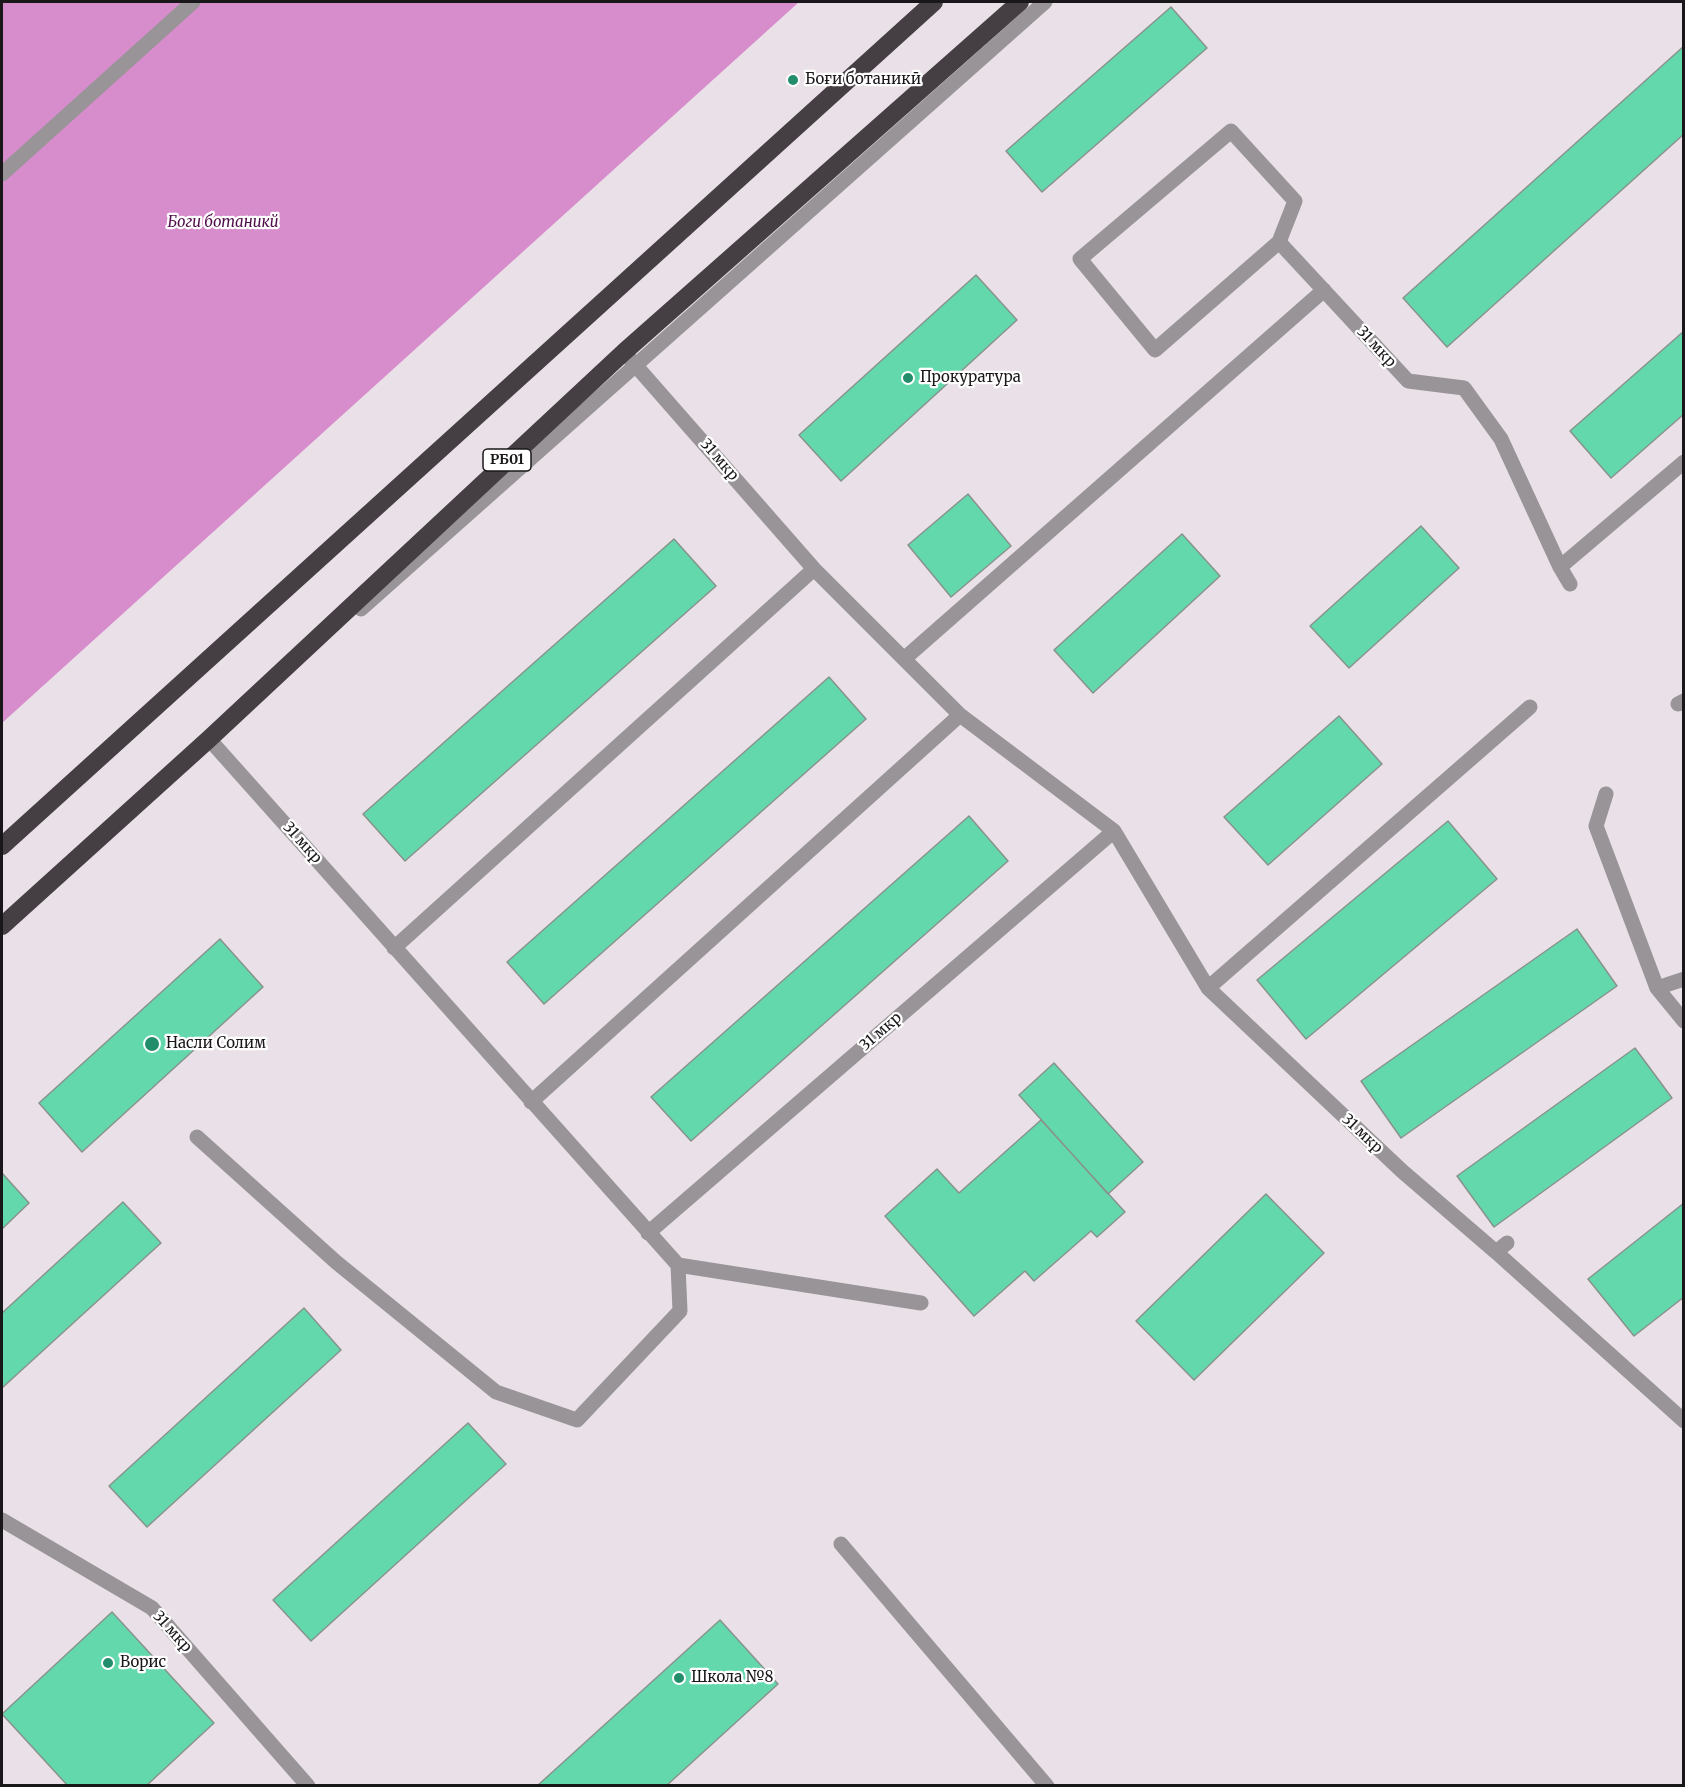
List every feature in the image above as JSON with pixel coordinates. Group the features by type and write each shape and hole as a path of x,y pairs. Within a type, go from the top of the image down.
{"highway":[{"path":"2,846 934,2"},
{"name":"РБ01","path":"2,927 209,739 624,352 1020,2"}],"street":[{"path":"2,174 193,2"},
{"path":"2,927 1045,2"},
{"path":"1230,131 1295,201 1279,242 1155,350 1080,259 1230,131"},
{"name":"31 мкр","path":"1279,242 1408,381 1464,388 1501,439 1570,584"},
{"path":"904,659 1324,290"},
{"name":"31 мкр","path":"624,352 813,569 960,715 1114,831 1208,988 1402,1171 1502,1247 1683,1421"},
{"path":"1560,567 1683,462"},
{"path":"394,948 813,569"},
{"path":"1208,988 1530,707"},
{"path":"531,1102 960,715"},
{"name":"31 мкр","path":"209,739 678,1265"},
{"path":"1606,794 1596,826 1658,988 1683,1021"},
{"name":"31 мкр","path":"648,1233 1114,831"},
{"path":"1658,988 1683,979"},
{"path":"197,1137 336,1262 496,1392 577,1420 680,1311 678,1265 921,1303"},
{"name":"31 мкр","path":"2,1520 152,1608 309,1785"},
{"path":"841,1544 1047,1785"}],"green space":[{"name":"Боги ботаникй","path":"2,2 799,2 2,723"}],"building":[{"path":"1171,7 1207,48 1042,192 1006,151"},
{"path":"1684,46 1684,134 1447,347 1403,298"},
{"name":"Прокуратура","path":"976,275 1017,320 841,481 799,435"},
{"path":"1684,331 1684,414 1611,478 1570,431"},
{"path":"968,494 1011,546 951,597 908,545"},
{"path":"1421,526 1459,568 1349,668 1310,626"},
{"path":"1182,534 1220,576 1093,693 1054,650"},
{"path":"674,539 716,586 405,861 363,814"},
{"path":"829,677 866,719 544,1004 507,962"},
{"path":"1339,716 1382,764 1268,865 1224,817"},
{"path":"969,816 1008,861 691,1141 651,1097"},
{"path":"1448,821 1497,879 1306,1039 1257,980"},
{"path":"1577,929 1617,986 1401,1138 1361,1081"},
{"path":"220,939 263,987 82,1152 39,1103"},
{"path":"1635,1048 1672,1098 1494,1227 1457,1176"},
{"path":"1054,1063 1143,1162 1108,1194 1019,1095"},
{"path":"1041,1120 1125,1212 1097,1237 1091,1231 1034,1281 1025,1271 974,1316 885,1216 937,1169 959,1193"},
{"path":"2,1173 29,1203 2,1229"},
{"path":"1266,1194 1324,1253 1194,1380 1136,1321"},
{"path":"123,1202 161,1243 2,1388 2,1313"},
{"path":"1684,1203 1684,1297 1634,1336 1588,1279"},
{"path":"304,1308 341,1350 147,1527 109,1486"},
{"path":"468,1423 506,1464 311,1641 273,1600"},
{"name":"Ворис","path":"112,1612 214,1723 146,1786 68,1786 2,1714"},
{"path":"720,1620 778,1684 666,1786 537,1786"}],"place":[{"name":"Боғи ботаникӣ","path":"793,80"},
{"name":"Прокуратура","path":"908,378"},
{"name":"Насли Солим","path":"152,1044"},
{"name":"Ворис","path":"108,1663"},
{"name":"Школа №8","path":"679,1678"}]}
